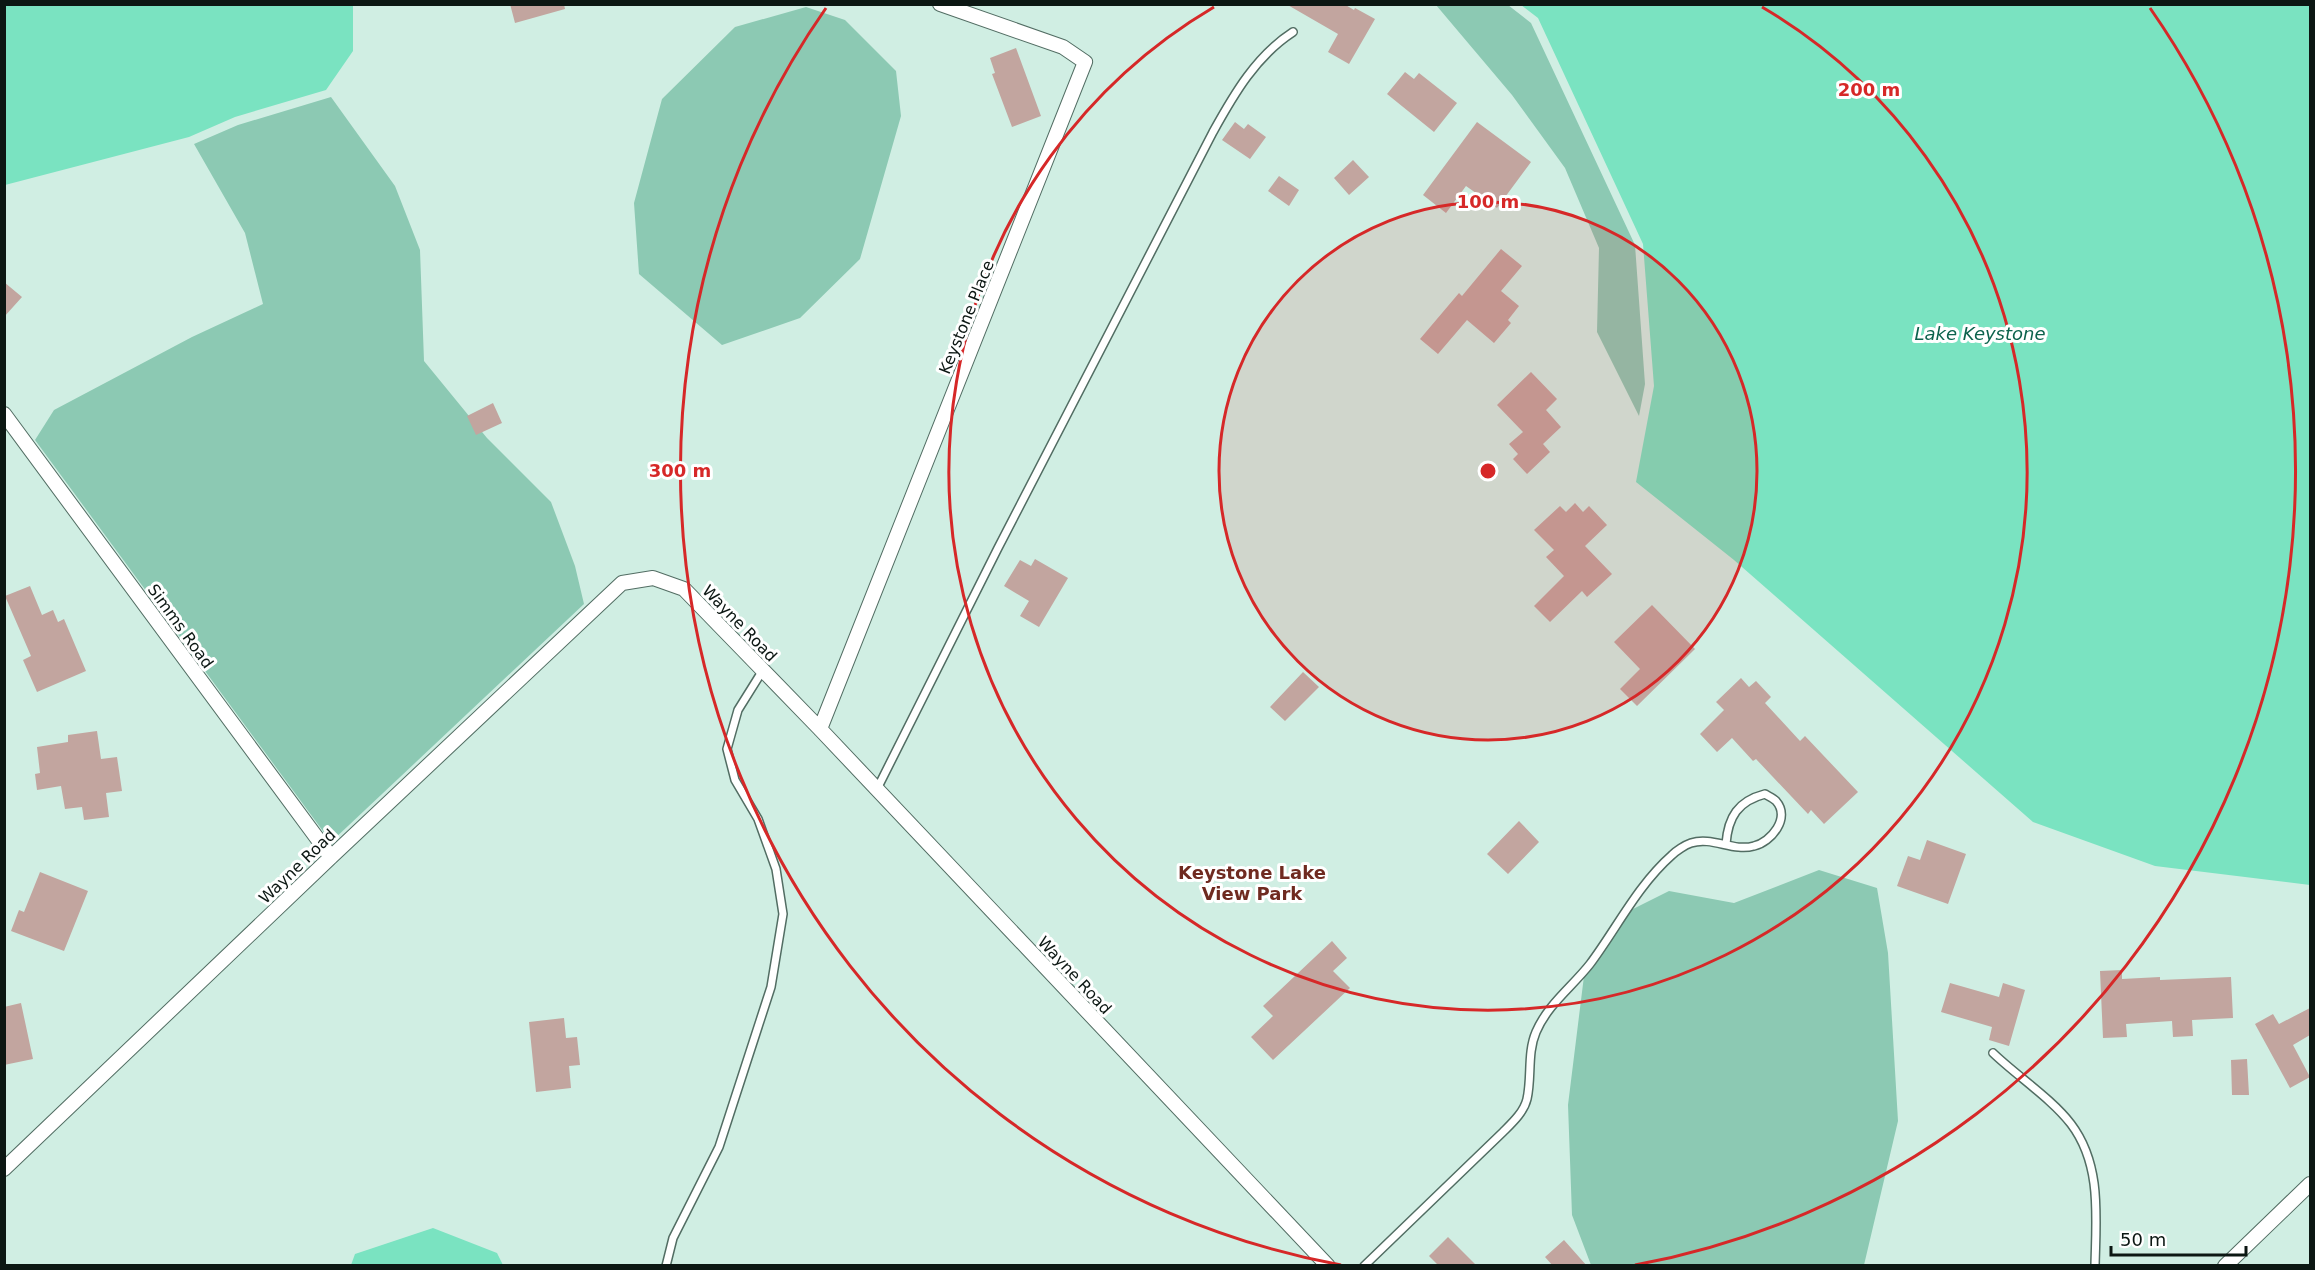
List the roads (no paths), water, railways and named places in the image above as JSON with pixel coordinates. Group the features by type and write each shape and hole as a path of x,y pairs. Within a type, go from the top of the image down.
{"street":[{"name":"Keystone Place","path":"820,729 1085,62 1063,47 940,4"},
{"name":"Simms Road","path":"4,414 331,857"},
{"name":"Wayne Road","path":"4,1169 622,583 653,578 684,589 820,729 1328,1266"},
{"path":"2224,1266 2310,1184"}],"lane":[{"path":"877,789 998,548 1213,132 1232,98 1257,65 1274,45 1293,32"},
{"path":"666,1266 673,1238 719,1147 771,987 782,925 783,914 776,869 758,819 735,780 727,749 738,710 763,670"},
{"path":"1364,1266 1520,1114 1527,1100 1530,1059 1535,1034 1544,1016 1587,967 1645,885 1672,855 1691,843 1726,844 1738,848 1755,846 1770,838 1780,825 1781,812 1777,802 1765,794 1750,797 1736,811 1727,826 1726,844"},
{"path":"1993,1053 2071,1123 2083,1144 2092,1169 2096,1194 2095,1266"}],"water":[{"path":"5,4 353,5 353,51 326,90 235,117 189,137 5,185"},
{"name":"Lake Keystone","path":"1521,5 2310,5 2310,885 2155,866 2033,822 1734,560 1636,482 1654,386 1643,244 1538,18"},
{"path":"433,1228 497,1253 503,1265 351,1265 355,1254"}],"district":[{"name":"Keystone Lake View Park","path":"1252,883"}]}
